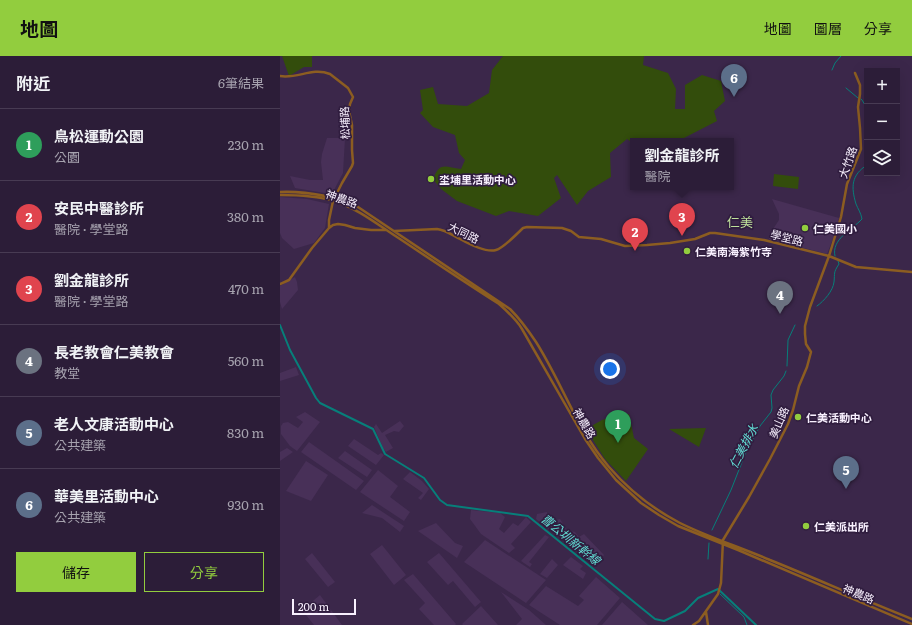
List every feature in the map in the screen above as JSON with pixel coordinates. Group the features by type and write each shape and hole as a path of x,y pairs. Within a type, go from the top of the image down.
{"street":[{"name":"松埔路","path":"280,76 289,77 310,72 327,73 348,88 353,97 349,111 352,125 353,163 334,200 329,220 329,228"},
{"name":"大竹路","path":"830,256 841,217 847,184 861,149 858,107 860,85 855,73"},
{"name":"神農路","path":"280,192 292,191 312,194 358,207 507,306 526,326 544,356 588,438 609,467 644,500 680,523 912,624"},
{"name":"神農路","path":"280,195 306,196 334,200 356,210 499,304 515,318 538,355 585,439 606,468 626,490 659,515 678,526 722,542 912,619"},
{"name":"大同路","path":"329,228 332,225 338,224 371,230 394,231 437,229 444,230 478,248 494,250 497,250 523,228 527,227 562,228 571,231 579,237 593,238 610,242"},
{"path":"280,284 289,280 312,248 329,228"},
{"name":"學堂路","path":"610,242 625,246 647,246 695,239 710,233 715,233 764,240 830,256 856,267 912,272"},
{"name":"美山路","path":"705,612 718,594 720,587 722,542 770,459 790,418 811,352 806,344 805,326 810,307 830,256"},
{"path":"693,625 699,621 705,612"},
{"path":"705,612 708,625"}],"shaded area":[{"path":"327,138 345,138 343,173 334,190 331,194 295,188 290,176 310,180 323,180 321,162"},
{"path":"280,197 307,199 329,204 325,228 314,243 294,249 282,238 280,233"},
{"name":"仁美國小","path":"772,199 839,218 827,254 769,239 769,235 779,220 779,214"},
{"path":"295,277 298,290 282,309 280,302 280,286"},
{"path":"296,367 299,375 280,381 280,373"},
{"path":"305,412 320,422 297,451 290,446 281,434 281,426 283,423 288,422 298,428 303,422 296,417"},
{"path":"400,421 404,426 399,432 394,431 385,435 393,448 386,452 374,427 376,424 382,433"},
{"path":"354,439 378,455 381,453 384,455 376,465 348,446"},
{"path":"309,442 364,481 356,490 301,452"},
{"path":"287,448 293,452 280,461 280,452"},
{"path":"345,451 372,470 367,477 338,458"},
{"path":"306,461 328,475 311,501 286,491"},
{"path":"378,470 398,486 390,497 410,512 404,521 360,492"},
{"path":"410,472 422,481 429,489 421,500 418,498 423,493 403,479"},
{"path":"372,505 404,526 400,532 382,518 362,513"},
{"path":"471,510 500,513 505,517 499,529 504,533 513,523 518,526 526,517 531,522 511,544 515,548 509,553 481,534 470,519"},
{"path":"547,512 549,522 560,519 567,530 575,532 579,537 584,534 604,555 598,563 595,564 561,535 559,537 536,519 537,514"},
{"path":"436,523 455,543 463,546 457,558 418,531"},
{"path":"545,535 549,537 529,562 532,564 530,567 521,561"},
{"path":"485,540 546,580 526,603 464,562"},
{"path":"382,545 406,575 394,585 370,554"},
{"path":"312,553 335,582 328,587 305,559"},
{"path":"439,553 481,602 475,607 453,581 448,585 427,562"},
{"path":"571,557 583,566 580,569 586,573 583,579 563,565"},
{"path":"552,559 558,565 547,578 540,574"},
{"path":"413,574 456,624 455,625 434,625 419,609 425,603 404,580"},
{"path":"596,577 620,598 597,625 560,625 529,605 546,586 578,606 584,600 579,596"},
{"path":"501,592 529,610 546,625 516,625 522,619"},
{"path":"320,595 342,625 314,625 302,610"},
{"path":"622,602 648,625 602,625"},
{"path":"481,606 498,625 462,624"}],"green space":[{"path":"282,56 312,56 312,67 304,67 289,76"},
{"path":"503,56 644,56 643,65 668,73 676,89 675,109 685,109 685,85 702,75 721,81 725,101 714,111 717,121 684,138 630,138 630,141 627,139 610,153 611,177 588,191 577,205 557,175 554,178 561,198 538,216 509,211 496,216 457,201 441,189 433,179 441,167 444,166 461,169 465,160 459,153 455,135 433,127 420,113 423,110 420,90 433,87 438,104 467,106 489,93 492,70"},
{"path":"774,174 799,177 798,189 773,186"},
{"path":"629,414 634,438 648,449 626,481 605,459 586,429 602,420"},
{"path":"706,428 699,447 669,429"}],"waterway":[{"name":"仁美排水","path":"832,70 835,63 841,56"},
{"name":"仁美排水","path":"846,88 858,98"},
{"name":"仁美排水","path":"861,99 864,104"},
{"name":"仁美排水","path":"835,256 836,245 839,240 862,219 856,204 853,187 855,177 864,167"},
{"name":"仁美排水","path":"817,306 825,299 832,289 835,271 839,264 838,261"},
{"name":"曹公圳新幹線","path":"280,325 290,350 320,403 373,429 385,454 424,478 440,500 447,505 528,516 655,619 664,621 685,611 698,598 718,589 756,625"},
{"name":"仁美排水","path":"787,366 788,340 795,325"},
{"name":"仁美排水","path":"712,530 731,490 746,452 760,426 771,412 771,395 773,390 786,371"},
{"name":"仁美排水","path":"708,559 709,543"},
{"name":"仁美排水","path":"720,594 744,617 747,625"}],"place":[{"name":"華美里活動中心","path":"734,97"},
{"name":"坔埔里活動中心","path":"431,179"},
{"name":"仁美國小","path":"805,228"},
{"name":"劉金龍診所","path":"682,236"},
{"name":"安民中醫診所","path":"635,251"},
{"name":"仁美南海紫竹寺","path":"687,251"},
{"name":"長老教會仁美教會","path":"780,314"},
{"name":"仁美活動中心","path":"798,417"},
{"name":"鳥松運動公園","path":"618,443"},
{"name":"老人文康活動中心","path":"846,489"},
{"name":"仁美派出所","path":"806,526"}],"district":[{"name":"仁美","path":"740,221"}]}
